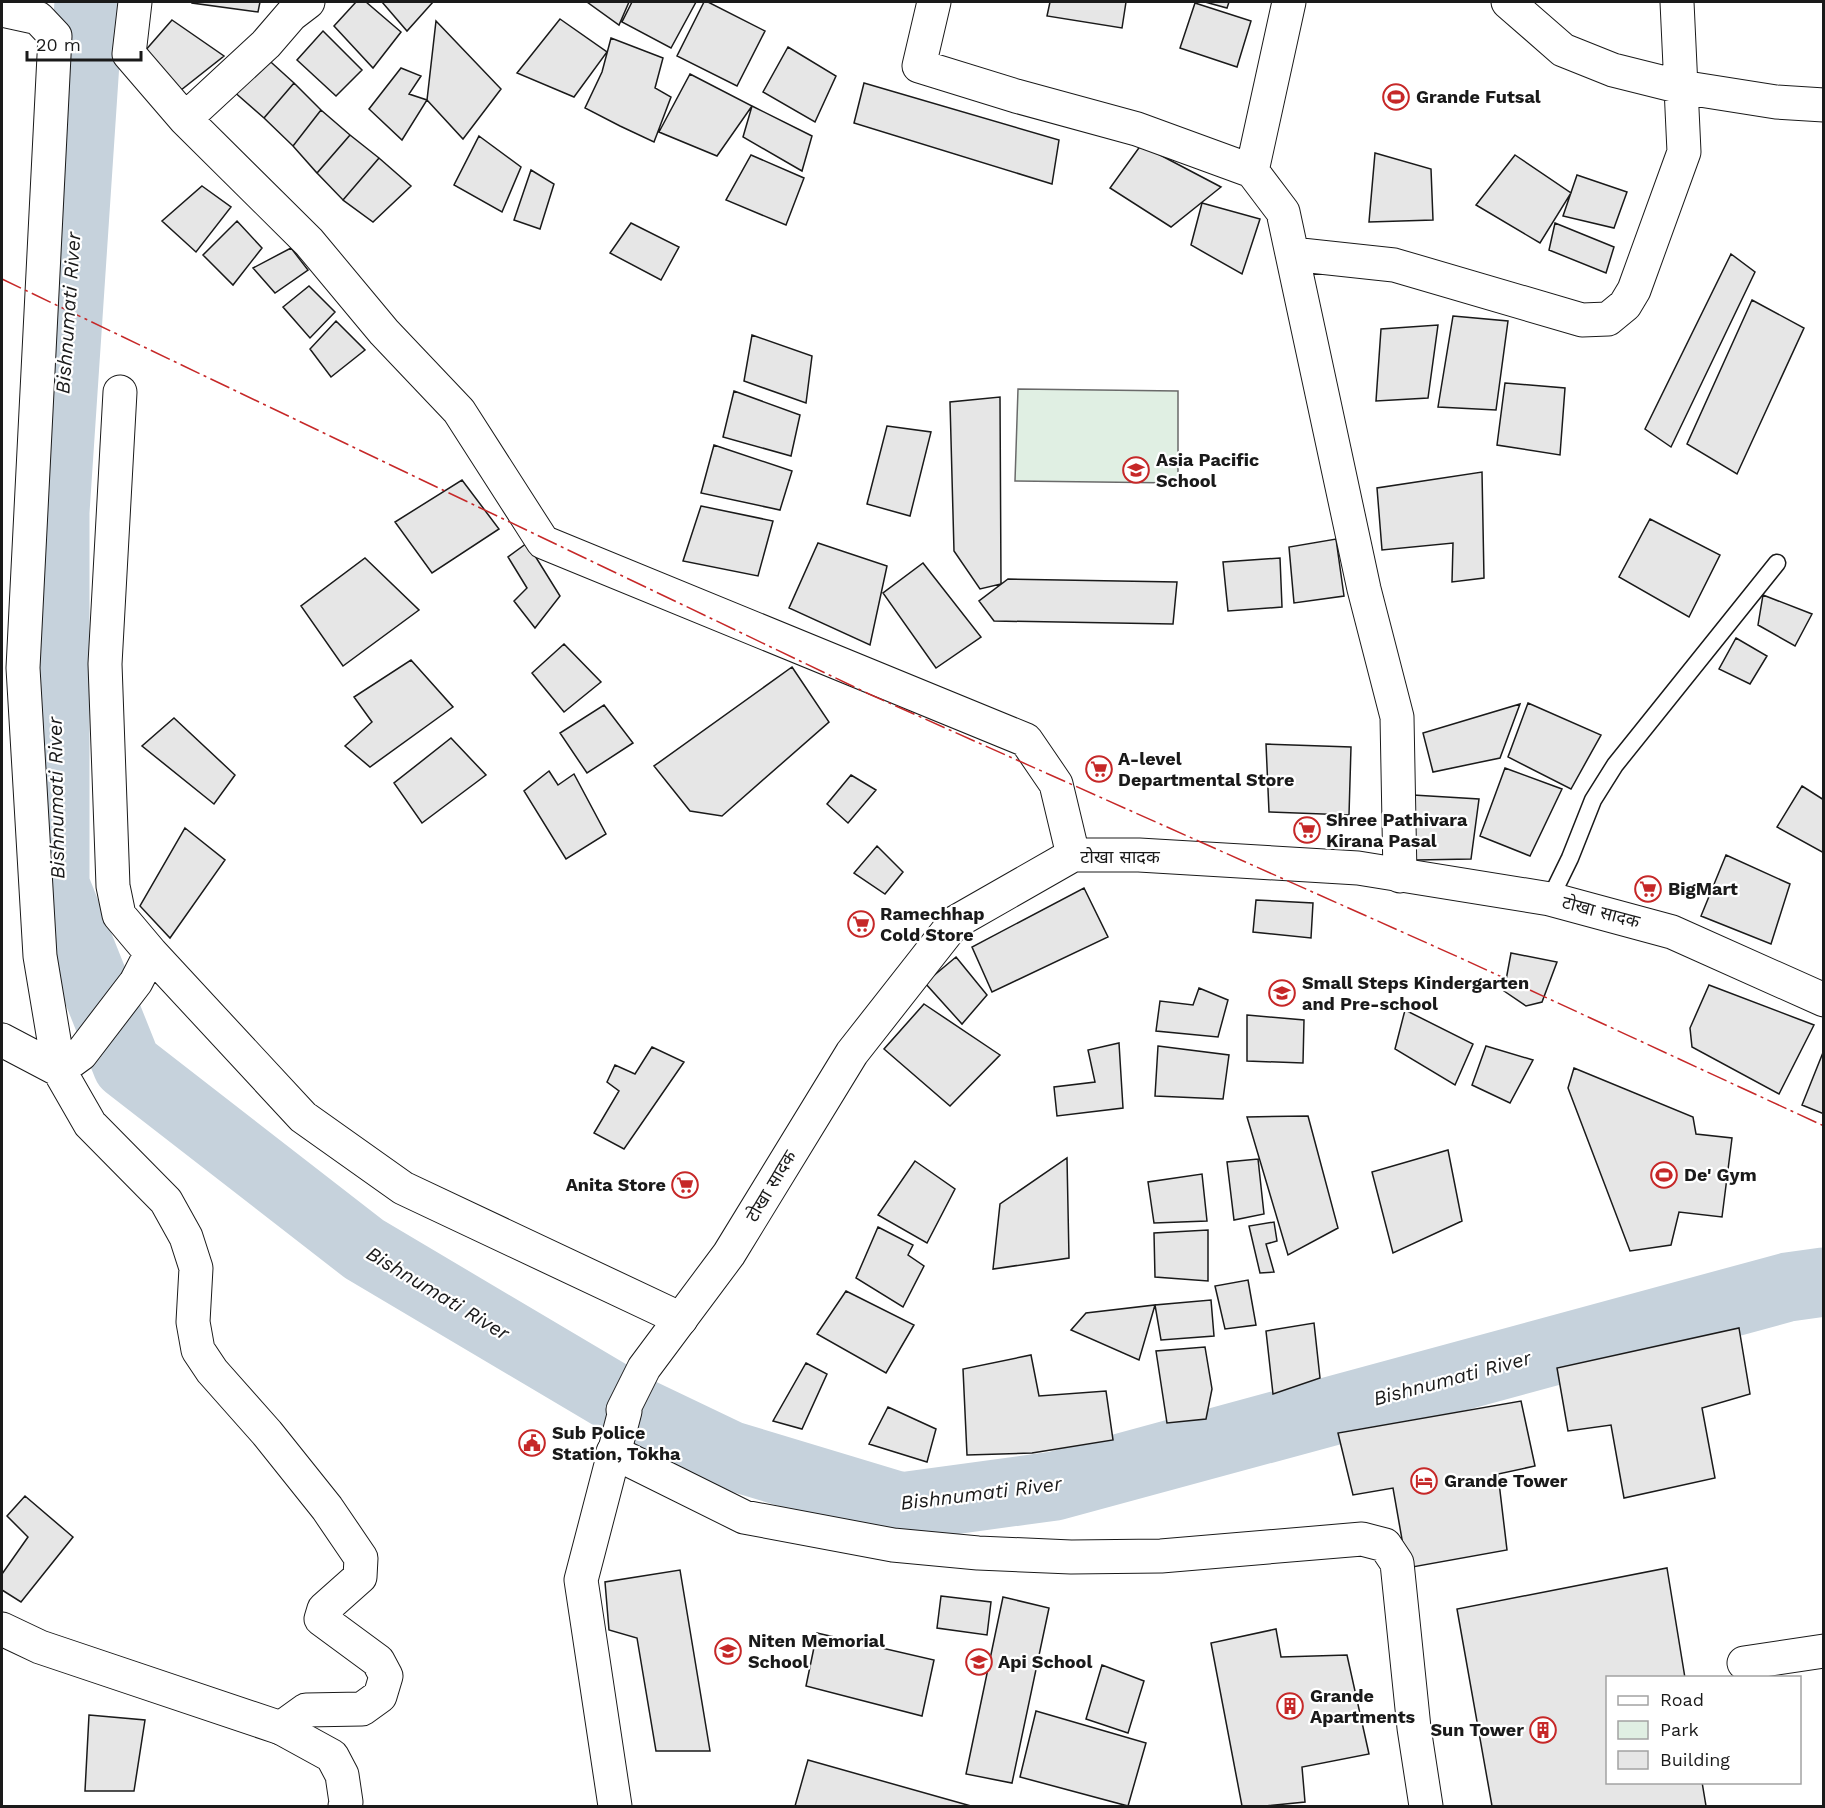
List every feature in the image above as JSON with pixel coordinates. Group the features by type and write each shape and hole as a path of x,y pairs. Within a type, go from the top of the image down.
{"street":[{"path":"60,2 55,36 23,668 40,956 90,1124 166,1201 186,1237 196,1268 193,1322 198,1350 212,1371 267,1433 327,1508 361,1558 360,1578 324,1609 321,1619 378,1661 386,1676 380,1696 362,1709 306,1710 280,1728"},
{"path":"135,2 129,54 185,119 309,242 384,332 459,411 543,542 1026,740 1056,784 1073,855"},
{"path":"185,119 266,44 291,15 308,2"},
{"path":"934,2 919,66 1016,96 1137,129 1252,171 1283,212 1362,578 1397,717 1400,876"},
{"path":"1252,171 1289,2"},
{"path":"1508,2 1563,50 1613,70 1681,87 1776,102 1824,105"},
{"path":"1292,254 1395,265 1581,320 1608,319 1625,305 1634,290 1684,152 1677,2"},
{"path":"2,10 38,18 55,36"},
{"path":"120,393 105,664 113,886 118,915 303,1117 413,1193 681,1319"},
{"name":"टोखा सादक","path":"615,1806 581,1580 625,1411 623,1410 644,1368 729,1254 852,1053 954,923 1073,855 1139,855 1358,868 1550,899 1672,932 1824,1000"},
{"path":"70,1062 136,982 151,953"},
{"path":"2,1040 70,1062"},
{"path":"613,1452 744,1517 893,1545 978,1553 1071,1557 1161,1556 1362,1539 1385,1545 1397,1563 1414,1728 1426,1806"},
{"path":"2,1629 40,1647 280,1728 332,1756 342,1775 345,1806"},
{"path":"1744,1663 1824,1651"}],"lane":[{"path":"1550,899 1570,858 1593,800 1615,765 1777,563"}],"green space":[{"path":"1018,389 1178,391 1178,483 1015,481"}],"building":[{"path":"192,2 260,2 258,12"},
{"path":"356,2 366,2 401,32 373,68 334,26"},
{"path":"382,2 433,2 407,31"},
{"path":"587,2 629,2 619,25"},
{"path":"632,2 696,2 671,48 622,22"},
{"path":"704,2 765,31 737,86 677,56"},
{"path":"1050,2 1126,2 1122,28 1047,16"},
{"path":"1205,2 1229,2 1227,8"},
{"path":"1195,3 1251,21 1237,67 1180,48"},
{"path":"560,19 607,52 574,97 517,73"},
{"path":"172,20 224,56 181,90 144,52"},
{"path":"436,21 501,89 463,139 427,100"},
{"path":"323,31 362,70 336,96 297,60"},
{"path":"611,38 663,58 655,88 671,97 654,142 585,108 602,72"},
{"path":"788,47 836,76 815,122 763,92"},
{"path":"262,54 294,83 264,118 232,90"},
{"path":"401,68 421,76 409,94 427,100 402,140 369,109"},
{"path":"690,74 752,106 717,156 659,132"},
{"path":"294,83 321,110 293,146 264,118"},
{"path":"864,83 1059,140 1052,184 854,123"},
{"path":"752,106 812,136 802,171 743,137"},
{"path":"321,110 350,135 317,173 293,146"},
{"path":"350,135 379,158 343,200 317,173"},
{"path":"479,136 521,167 502,212 454,185"},
{"path":"1141,145 1221,187 1171,227 1110,188"},
{"path":"1375,153 1431,169 1433,220 1369,222"},
{"path":"751,155 804,178 786,225 726,200"},
{"path":"1515,155 1571,193 1540,243 1476,205"},
{"path":"379,158 411,186 373,222 343,200"},
{"path":"531,170 554,184 540,229 514,220"},
{"path":"1577,175 1627,192 1614,228 1563,216"},
{"path":"202,186 231,207 196,252 162,221"},
{"path":"1202,203 1260,219 1242,274 1191,245"},
{"path":"237,221 262,248 233,285 203,255"},
{"path":"631,223 679,247 661,280 610,253"},
{"path":"1555,223 1614,247 1606,273 1549,250"},
{"path":"291,248 308,270 275,293 253,268"},
{"path":"1731,254 1755,272 1671,447 1645,429"},
{"path":"309,286 335,312 310,338 283,307"},
{"path":"1752,300 1804,328 1737,474 1687,444"},
{"path":"1453,316 1508,321 1496,410 1438,407"},
{"path":"336,321 365,350 331,377 310,349"},
{"path":"1438,325 1428,398 1376,401 1381,329"},
{"path":"752,335 812,356 806,403 744,381"},
{"path":"1505,383 1565,388 1560,455 1497,445"},
{"path":"734,391 800,415 791,456 723,437"},
{"path":"1000,397 1001,584 980,589 954,551 950,402"},
{"path":"887,426 931,432 910,516 867,504"},
{"path":"714,445 792,471 780,510 701,493"},
{"path":"1482,472 1484,578 1452,582 1453,543 1382,550 1377,488"},
{"path":"462,480 499,529 432,573 395,522"},
{"path":"701,506 773,521 758,576 683,561"},
{"path":"1650,519 1720,555 1689,617 1619,577"},
{"path":"1336,539 1344,596 1294,603 1289,547"},
{"path":"527,543 560,596 535,628 514,601 527,588 508,557"},
{"path":"818,543 887,566 870,645 789,608"},
{"path":"365,558 419,610 343,666 301,606"},
{"path":"1280,558 1282,607 1228,611 1223,562"},
{"path":"923,563 981,637 936,668 883,593"},
{"path":"1008,579 1177,582 1173,624 994,621 979,601"},
{"path":"1763,595 1812,614 1795,646 1758,625"},
{"path":"1736,638 1767,656 1750,684 1719,669"},
{"path":"564,644 601,682 564,712 532,673"},
{"path":"411,660 453,707 370,767 345,746 372,722 354,697"},
{"path":"792,667 829,722 722,816 690,811 654,766"},
{"path":"1528,703 1601,735 1571,789 1508,757"},
{"path":"1520,704 1500,758 1433,772 1423,733"},
{"path":"604,705 633,743 587,773 560,733"},
{"path":"174,718 235,775 214,804 142,746"},
{"path":"451,738 486,775 422,823 394,783"},
{"path":"1266,744 1351,747 1349,815 1269,812"},
{"path":"1505,768 1562,789 1530,856 1480,836"},
{"path":"549,771 558,785 574,774 606,834 566,859 524,791"},
{"path":"851,775 876,790 848,823 827,804"},
{"path":"1802,786 1824,800 1824,853 1777,827"},
{"path":"1413,795 1479,799 1471,859 1416,860"},
{"path":"185,828 225,860 170,938 140,906"},
{"path":"877,846 903,872 885,894 854,873"},
{"path":"1726,855 1790,884 1771,944 1701,916"},
{"path":"1084,888 1108,937 992,992 972,947"},
{"path":"1256,900 1313,903 1311,938 1253,932"},
{"path":"1511,953 1557,962 1542,1002 1526,1006 1504,991"},
{"path":"956,957 987,995 962,1024 925,983"},
{"path":"1709,985 1814,1025 1779,1094 1692,1047 1690,1028"},
{"path":"1199,988 1228,1000 1218,1037 1156,1031 1160,1001 1193,1005"},
{"path":"924,1004 1000,1055 950,1106 884,1049"},
{"path":"1405,1010 1473,1044 1455,1085 1395,1049"},
{"path":"1247,1015 1304,1020 1303,1063 1247,1061"},
{"path":"1119,1043 1123,1108 1057,1116 1054,1087 1095,1082 1088,1050"},
{"path":"1158,1046 1229,1055 1223,1099 1155,1096"},
{"path":"1486,1046 1533,1060 1510,1103 1472,1085"},
{"path":"652,1047 684,1062 624,1149 594,1133 619,1091 607,1082 615,1065 635,1074"},
{"path":"1824,1050 1824,1114 1802,1105"},
{"name":"De' Gym","path":"1574,1068 1693,1117 1696,1134 1732,1138 1722,1217 1679,1212 1671,1245 1630,1251 1568,1088"},
{"path":"1308,1116 1338,1228 1288,1255 1247,1117"},
{"path":"1448,1150 1462,1221 1393,1253 1372,1172"},
{"path":"1067,1158 1069,1258 993,1269 1000,1204"},
{"path":"1258,1159 1264,1214 1234,1220 1227,1162"},
{"path":"915,1161 955,1189 927,1243 878,1215"},
{"path":"1202,1174 1207,1221 1154,1223 1148,1182"},
{"path":"1274,1222 1277,1241 1266,1244 1274,1272 1260,1273 1249,1226"},
{"path":"878,1227 913,1245 908,1255 924,1266 903,1307 856,1278"},
{"path":"1208,1230 1208,1281 1155,1277 1154,1233"},
{"path":"1248,1280 1256,1325 1225,1329 1215,1286"},
{"path":"846,1291 914,1325 886,1373 817,1334"},
{"path":"1211,1300 1214,1336 1161,1340 1155,1305"},
{"path":"1155,1305 1139,1360 1071,1330 1086,1313"},
{"path":"1314,1323 1320,1378 1273,1394 1266,1331"},
{"path":"1739,1328 1750,1394 1702,1408 1715,1478 1624,1498 1611,1425 1568,1431 1557,1368"},
{"path":"1205,1347 1212,1389 1206,1419 1167,1423 1156,1351"},
{"path":"1031,1355 1039,1396 1106,1391 1113,1440 1032,1453 967,1455 963,1369"},
{"path":"806,1363 827,1374 802,1429 773,1421"},
{"name":"Grande Tower","path":"1521,1401 1535,1466 1498,1474 1507,1550 1407,1568 1393,1488 1353,1495 1338,1433"},
{"path":"888,1407 936,1429 927,1462 869,1444"},
{"path":"25,1496 73,1537 21,1602 2,1590 2,1574 28,1537 7,1516"},
{"name":"Sun Tower","path":"1667,1568 1685,1676 1606,1676 1606,1784 1702,1784 1706,1806 1492,1806 1457,1609"},
{"path":"680,1570 710,1751 656,1751 637,1638 609,1630 605,1582"},
{"path":"941,1596 991,1602 987,1635 937,1628"},
{"path":"1003,1597 1049,1608 1012,1783 966,1774"},
{"name":"Grande Apartments","path":"1276,1629 1281,1657 1347,1655 1369,1754 1302,1767 1305,1802 1242,1806 1211,1643"},
{"path":"817,1633 934,1660 922,1716 806,1686"},
{"path":"1102,1665 1144,1681 1128,1733 1086,1719"},
{"path":"1036,1711 1146,1743 1128,1806 1020,1777"},
{"path":"89,1715 145,1720 134,1791 85,1791"},
{"path":"808,1760 971,1806 795,1806"}],"waterway":[{"name":"Bishnumati River","path":"89,2 55,512 55,885 127,1065 364,1249 639,1412 729,1455 901,1507 1055,1486 1788,1287 1824,1282"}],"power":[{"path":"2,279 869,694 1465,960 1824,1126"}],"place":[{"name":"Grande Futsal","path":"1396,97"},
{"name":"Asia Pacific School","path":"1136,470"},
{"name":"A-level Departmental Store","path":"1099,769"},
{"name":"Shree Pathivara Kirana Pasal","path":"1307,830"},
{"name":"BigMart","path":"1648,889"},
{"name":"Ramechhap Cold Store","path":"861,924"},
{"name":"Small Steps Kindergarten and Pre-school","path":"1282,993"},
{"name":"De' Gym","path":"1664,1175"},
{"name":"Anita Store","path":"685,1185"},
{"name":"Sub Police Station, Tokha","path":"532,1443"},
{"name":"Grande Tower","path":"1424,1481"},
{"name":"Niten Memorial School","path":"728,1651"},
{"name":"Api School","path":"979,1662"},
{"name":"Grande Apartments","path":"1290,1706"},
{"name":"Sun Tower","path":"1543,1730"}]}
